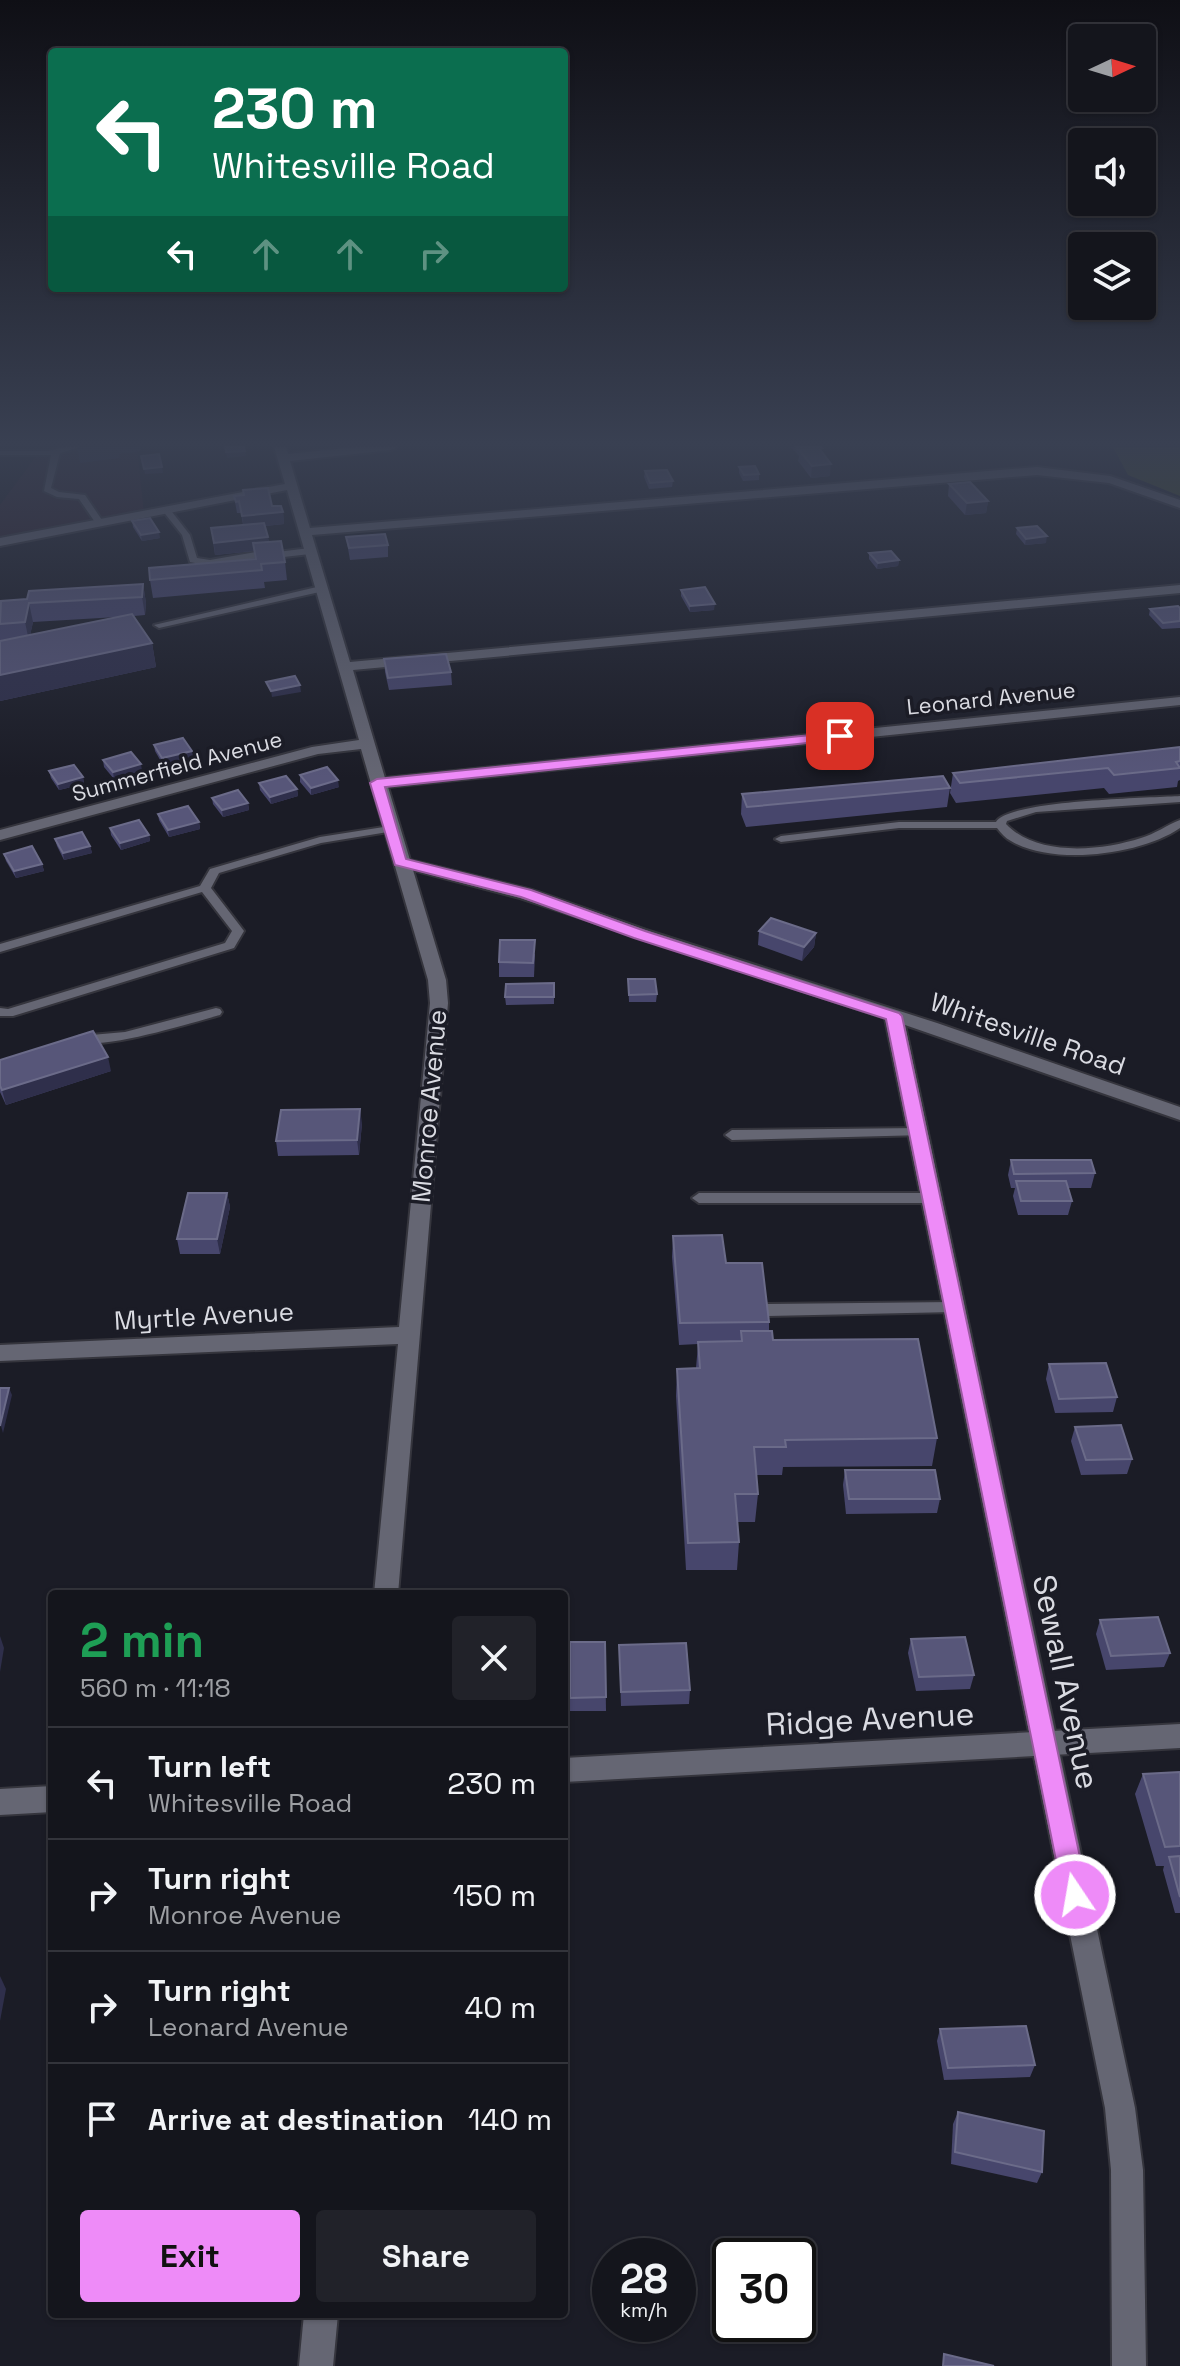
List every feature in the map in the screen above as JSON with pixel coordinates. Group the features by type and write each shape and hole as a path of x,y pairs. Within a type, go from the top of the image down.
{"street":[{"name":"Monroe Avenue","path":"312,557 437,980 439,1003 386,1590"},
{"path":"344,667 1180,589"},
{"name":"Leonard Avenue","path":"377,783 1180,701"},
{"name":"Summerfield Avenue","path":"0,835 317,750 366,744"},
{"name":"Whitesville Road","path":"400,862 526,894 1180,1114"},
{"name":"Sewall Avenue","path":"894,1016 1120,2108 1127,2170 1129,2366"},
{"name":"Myrtle Avenue","path":"0,1353 410,1335"},
{"name":"Ridge Avenue","path":"568,1770 1180,1736"},
{"path":"0,1802 48,1799"},
{"path":"316,2366 321,2318"}],"lane":[{"path":"192,557 210,563 237,557"},
{"path":"207,572 263,557"},
{"path":"159,625 321,589"},
{"path":"1180,799 1036,809 1012,814 1002,819 1000,825 1005,835 1033,846 1092,851 1160,836 1180,823"},
{"path":"781,839 899,825 1000,825"},
{"path":"0,948 205,888 214,871 320,840 390,829"},
{"path":"0,1012 9,1013 230,945 238,931 205,888"},
{"path":"61,1045 76,1040 125,1036 216,1012"},
{"path":"732,1135 919,1132"},
{"path":"699,1198 932,1198"},
{"path":"768,1310 954,1307"}],"building":[{"path":"284,557 285,562 261,564 262,570 150,580 149,568"},
{"path":"873,557 899,560 878,563"},
{"path":"143,584 142,597 29,603 25,622 0,624 1,601 27,599 29,591"},
{"path":"705,587 715,604 690,606 681,590"},
{"path":"1178,606 1180,621 1163,623 1150,609"},
{"path":"132,614 152,643 0,675 0,641"},
{"path":"446,654 451,672 388,678 384,659"},
{"path":"295,676 300,685 271,691 266,682"},
{"path":"183,738 192,751 162,758 154,745"},
{"path":"1180,747 1180,761 1176,762 1180,768 1114,775 1108,768 960,783 953,773"},
{"path":"131,752 141,764 113,772 103,760"},
{"path":"74,765 83,777 58,784 49,771"},
{"path":"327,767 338,780 311,788 300,775"},
{"path":"286,776 297,789 270,797 259,783"},
{"path":"943,776 950,788 747,807 742,794"},
{"path":"238,790 248,803 222,810 212,798"},
{"path":"188,806 199,822 168,830 158,814"},
{"path":"139,820 149,835 120,843 110,828"},
{"path":"82,832 90,846 63,853 55,839"},
{"path":"32,846 42,864 14,871 4,854"},
{"path":"771,918 816,933 804,947 759,931"},
{"path":"500,940 535,940 533,963 499,962"},
{"path":"628,979 655,979 657,994 629,995"},
{"path":"554,983 554,997 505,997 506,984"},
{"path":"93,1031 108,1057 2,1090 0,1060"},
{"path":"360,1109 357,1140 276,1141 281,1110"},
{"path":"1011,1160 1091,1160 1095,1173 1014,1174"},
{"path":"1016,1181 1066,1181 1072,1201 1021,1201"},
{"path":"188,1193 227,1193 217,1239 177,1239"},
{"path":"722,1235 726,1263 762,1263 769,1322 680,1323 673,1236"},
{"path":"741,1331 772,1331 773,1340 918,1339 937,1438 785,1440 786,1447 754,1447 758,1494 735,1494 739,1542 688,1543 677,1369 700,1368 698,1342 742,1341"},
{"path":"1106,1363 1117,1397 1059,1399 1049,1364"},
{"path":"0,1388 9,1388 0,1426"},
{"path":"1121,1425 1132,1459 1086,1460 1075,1427"},
{"path":"845,1470 935,1470 940,1499 849,1499"},
{"path":"1158,1617 1170,1653 1111,1656 1100,1620"},
{"path":"965,1637 974,1675 919,1677 911,1639"},
{"path":"570,1642 605,1642 606,1697 570,1698"},
{"path":"686,1643 690,1690 621,1692 619,1645"},
{"path":"1180,1772 1180,1846 1165,1847 1143,1774"},
{"path":"1180,1856 1180,1897 1169,1857"},
{"path":"1026,2026 1035,2065 948,2068 940,2029"},
{"path":"958,2112 1044,2131 1042,2172 955,2152"},
{"path":"944,2354 994,2366 943,2366"}],"route":[{"path":"840,736 377,783 400,862 526,894 894,1016 1075,1895"}]}
